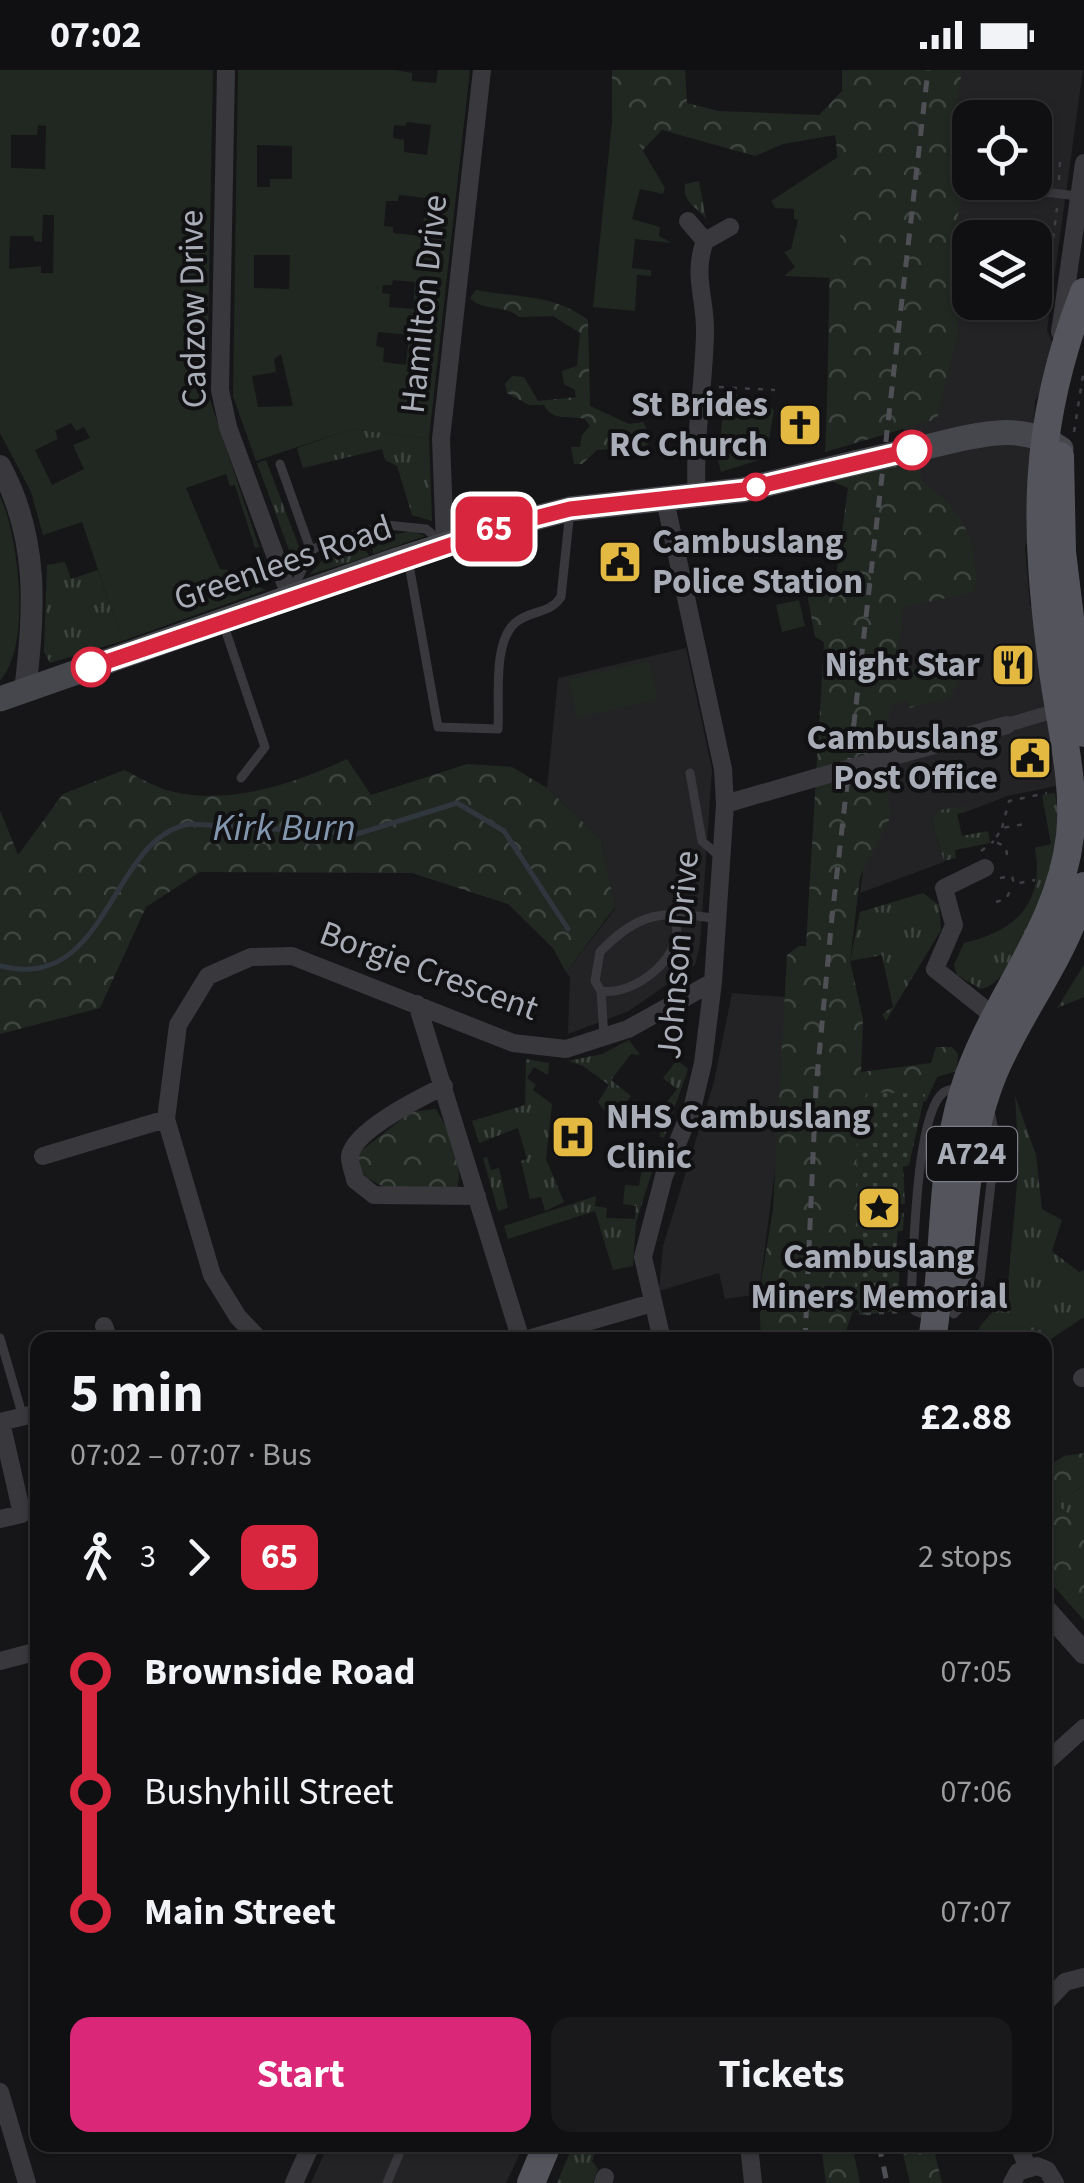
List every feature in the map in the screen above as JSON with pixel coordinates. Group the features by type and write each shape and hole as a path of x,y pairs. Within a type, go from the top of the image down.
{"main road":[{"name":"A724","path":"976,1090 1071,897 1072,820 1040,536 1059,357 1084,292"},
{"name":"A724","path":"1084,301 1052,443 1084,733"},
{"name":"Greenlees Road","path":"0,700 407,556 570,509 697,498 1000,432 1052,443"},
{"name":"A724","path":"937,1325 946,1182 996,1018 1071,897"},
{"path":"532,2183 544,2152"}],"street":[{"name":"Cadzow Drive","path":"226,70 220,390 228,428 290,596"},
{"name":"Hamilton Drive","path":"446,545 442,440 482,70"},
{"path":"1059,357 1084,164"},
{"path":"688,220 705,241"},
{"path":"697,498 705,317 696,281 705,241 730,228"},
{"path":"0,466 26,527 33,572 25,690"},
{"name":"Johnson Drive","path":"660,1332 643,1257 664,1176 694,1104 713,982 725,804 719,734 665,500"},
{"path":"725,804 1058,710"},
{"path":"984,868 944,888 954,924 936,970 996,1018"},
{"name":"Borgie Crescent","path":"252,1332 238,1317 212,1274 166,1119 178,1025 208,976 251,957 292,956 513,1042 566,1049 628,1029 713,982"},
{"path":"417,1004 520,1332"},
{"path":"444,1086 406,1105 358,1140 350,1156 355,1180 374,1195 478,1196"},
{"path":"43,1156 166,1119"},
{"path":"551,1332 652,1303"},
{"path":"0,1519 22,1514 0,1422 30,1415"},
{"path":"1052,1617 1084,1654"},
{"path":"0,1661 30,1653"},
{"path":"1052,1757 1084,1728"},
{"path":"1052,1995 1064,1982 1084,1977"},
{"path":"0,2092 28,2183"},
{"path":"294,2183 308,2152"},
{"path":"750,2152 753,2183"},
{"path":"1021,2152 1026,2167"},
{"path":"1012,2183 1026,2167"},
{"path":"1026,2167 1047,2170 1055,2183"}],"lane":[{"path":"1052,193 1078,196"},
{"path":"280,464 311,551 290,596"},
{"path":"407,556 438,728 498,729 503,641 516,623 554,609 562,598 570,509"},
{"path":"311,551 386,525 426,529 446,545"},
{"path":"222,620 265,747 242,778"},
{"path":"690,774 702,840 720,857"},
{"path":"601,991 624,988 672,955 679,934 674,916"},
{"path":"604,1037 595,968 604,947 642,918 716,918"},
{"path":"937,1325 979,1288 996,1140 976,1090"},
{"path":"0,1338 30,1415"},
{"path":"387,2183 400,2152"}],"path":[{"path":"702,386 775,390"},
{"path":"240,569 242,575 264,584"},
{"path":"996,902 1006,899 1014,884 1012,876 987,881 981,849 994,841 1002,828 1001,816 1009,801 1059,790"},
{"path":"1002,828 1025,824"},
{"path":"994,841 1006,847 1008,855"},
{"path":"1014,884 1071,897"},
{"path":"866,1314 937,1325"}],"shaded area":[{"path":"944,70 1083,70 1052,294 1052,220 952,220 952,320 1048,320 1047,330 1054,346 1047,383 1035,401 1030,533 1025,547 1030,606 1038,612 1066,784 1007,796 966,812 965,807 931,820 944,862 860,893 869,831 914,317"},
{"path":"686,648 712,769 700,945 695,965 629,1011 568,1034 570,977 566,972 615,909 601,839 547,788 558,678"},
{"path":"732,993 797,998 759,1294 725,1299 719,1273 659,1291 663,1246 714,1082"},
{"path":"325,2152 521,2152 506,2183 311,2183"}],"green space":[{"path":"0,70 213,70 207,391 259,547 255,548 235,485 230,486 226,474 186,488 220,569 228,570 238,585 253,584 266,590 122,641 82,522 43,535 31,492 0,433","holes":["38,125 46,126 45,169 11,168 11,135 37,135","43,215 54,215 53,273 41,273 41,266 9,269 10,236 33,236 34,241 42,242","71,423 76,431 84,427 90,438 73,445 84,469 52,485 35,450 58,439 55,431"]},
{"path":"238,70 395,70 412,73 412,81 436,83 438,70 470,70 429,438 351,429 256,461 233,396","holes":["407,122 431,125 427,155 404,152 404,140 393,138 394,125 405,126","257,145 292,146 292,179 270,179 270,187 257,187","399,195 426,198 422,236 393,233 393,227 384,226 386,201 398,201","254,255 290,255 289,289 254,288","393,280 415,282 413,309 389,307 390,294 382,293 383,285 392,285","378,332 409,335 406,365 383,362 384,348 376,346","281,354 293,406 258,407 252,376 276,372 274,359"]},
{"path":"612,70 685,70 687,103 718,111 819,115 842,91 842,70 962,70 957,100 952,100 952,200 961,200 957,220 952,220 952,320 958,320 937,419 825,452 835,135 783,144 755,156 662,130 641,152 612,128"},
{"path":"614,102 665,188 663,194 640,189 632,219 660,227 659,236 672,243 635,239 632,268 651,270 651,276 637,275 635,311 593,307"},
{"path":"853,147 834,278 784,276 795,267 784,252 791,249 798,220 794,219 794,209 775,208 771,201"},
{"path":"699,181 706,219 688,200 685,190 685,184"},
{"path":"476,290 549,301 588,320 590,406 629,424 643,422 651,438 647,446 597,450 582,464 574,464 571,447 580,447 582,435 590,426 585,419 556,416 544,405 529,405 507,393 505,384 512,376 524,377 538,401 576,397 575,390 564,384 562,371 577,366 580,333 553,316 519,317 481,305 470,298"},
{"path":"725,394 755,397 774,410 766,458 721,472 718,460"},
{"path":"351,429 429,438 432,521 412,515 397,466 385,460 382,449 303,468 297,448"},
{"path":"266,460 299,547 296,569 257,463"},
{"path":"919,463 922,481 958,515 974,557 975,592 903,607 898,659 922,674 963,671 950,698 910,708 907,700 892,705 880,749 891,816 860,877 850,961 863,1019 861,1072 931,1063 936,1047 952,1047 958,1054 957,1071 937,1077 926,1101 901,1103 869,1310 853,1310 846,1332 761,1332 759,1294 773,1209 787,955 806,946 824,642 815,637 807,593 835,584 848,488 831,481 854,472"},
{"path":"0,496 13,537 19,618 10,665 0,681"},
{"path":"412,531 425,536 373,554 372,539"},
{"path":"362,542 369,556 309,575 329,553"},
{"path":"65,562 71,579 98,570 122,641 50,663 44,652 47,565"},
{"path":"799,600 805,626 782,632 776,605"},
{"path":"649,661 658,699 577,718 568,679"},
{"path":"347,759 371,795 467,764 512,767 547,788 601,839 615,907 566,972 553,948 508,904 412,873 200,872 146,907 100,1008 0,1034 0,810 18,855 63,794 124,770 168,790 218,796 285,783"},
{"path":"1055,793 1059,822 1042,896 1008,967 995,982 981,989 957,975 954,965 964,943 1012,922 1030,900 1037,868 1035,848 1051,844 1042,795"},
{"path":"965,806 966,812 957,814 962,836 988,831 990,843 955,850 956,858 944,861 931,820 940,810"},
{"path":"923,893 939,905 941,930 886,1021 882,1014 893,1007 882,955 850,961 860,912"},
{"path":"1084,965 1084,997 1057,1008"},
{"path":"629,1040 640,1055 631,1054 611,1080 631,1096 620,1110 615,1109 615,1102 608,1101 606,1113 598,1102 609,1085 583,1066 568,1061 602,1054"},
{"path":"526,1059 549,1063 548,1075 534,1067 527,1078 536,1085 533,1090 552,1104 546,1159 564,1202 545,1211 541,1197 530,1199 521,1161 527,1159 518,1128 479,1143 472,1121 525,1105"},
{"path":"677,1060 688,1069 664,1138 660,1137 661,1122 624,1117 636,1100 657,1115 677,1089 663,1078"},
{"path":"867,1092 925,1094 909,1165 903,1167 905,1204 899,1204 898,1213 904,1213 903,1231 898,1231 896,1250 900,1253 898,1311 860,1315 855,1301 857,1120"},
{"path":"1015,1096 1036,1155 1042,1209 1062,1220 1052,1251 1079,1272 1084,1270 1084,1317 1052,1338 1052,1332 979,1332 1007,1296 1019,1161"},
{"path":"436,1109 457,1157 457,1188 384,1187 363,1176 357,1154 411,1112"},
{"path":"637,1151 636,1164 648,1165 650,1152 658,1153 636,1222 633,1266 613,1270 595,1211 508,1239 504,1226 596,1196 595,1206 607,1208 606,1218 635,1219 636,1206 623,1204 625,1185 639,1186 642,1168 628,1166 631,1152"},
{"path":"487,1157 491,1170 499,1168 508,1208 498,1211 483,1158"},
{"path":"1084,1453 1084,1486 1054,1502 1084,1526 1084,1620 1052,1584 1052,1464 1064,1456"},
{"path":"1084,1486 1084,1620 1052,1584 1052,1495 1072,1493"},
{"path":"570,2152 595,2152 592,2161 598,2169 593,2183 557,2183"},
{"path":"822,2152 853,2152 860,2183 826,2183"},
{"path":"903,2152 935,2152 942,2183 910,2183"}],"waterway":[{"name":"Kirk Burn","path":"0,966 36,968 65,957 87,937 142,856 163,835 190,824 357,834 457,803 504,831 568,929"}],"railway":[{"path":"805,1332 816,1088 832,917 928,70"},
{"path":"880,2152 887,2183"}],"bus line":[{"name":"65","path":"91,667 394,560 512,524 570,509 743,490 912,450"}],"place":[{"name":"St Brides RC Church","path":"800,425"},
{"name":"Cambuslang Police Station","path":"620,562"},
{"name":"Night Star","path":"1013,665"},
{"name":"Cambuslang Post Office","path":"1030,758"},
{"name":"NHS Cambuslang Clinic","path":"573,1137"},
{"name":"Cambuslang Miners Memorial","path":"879,1208"}]}
